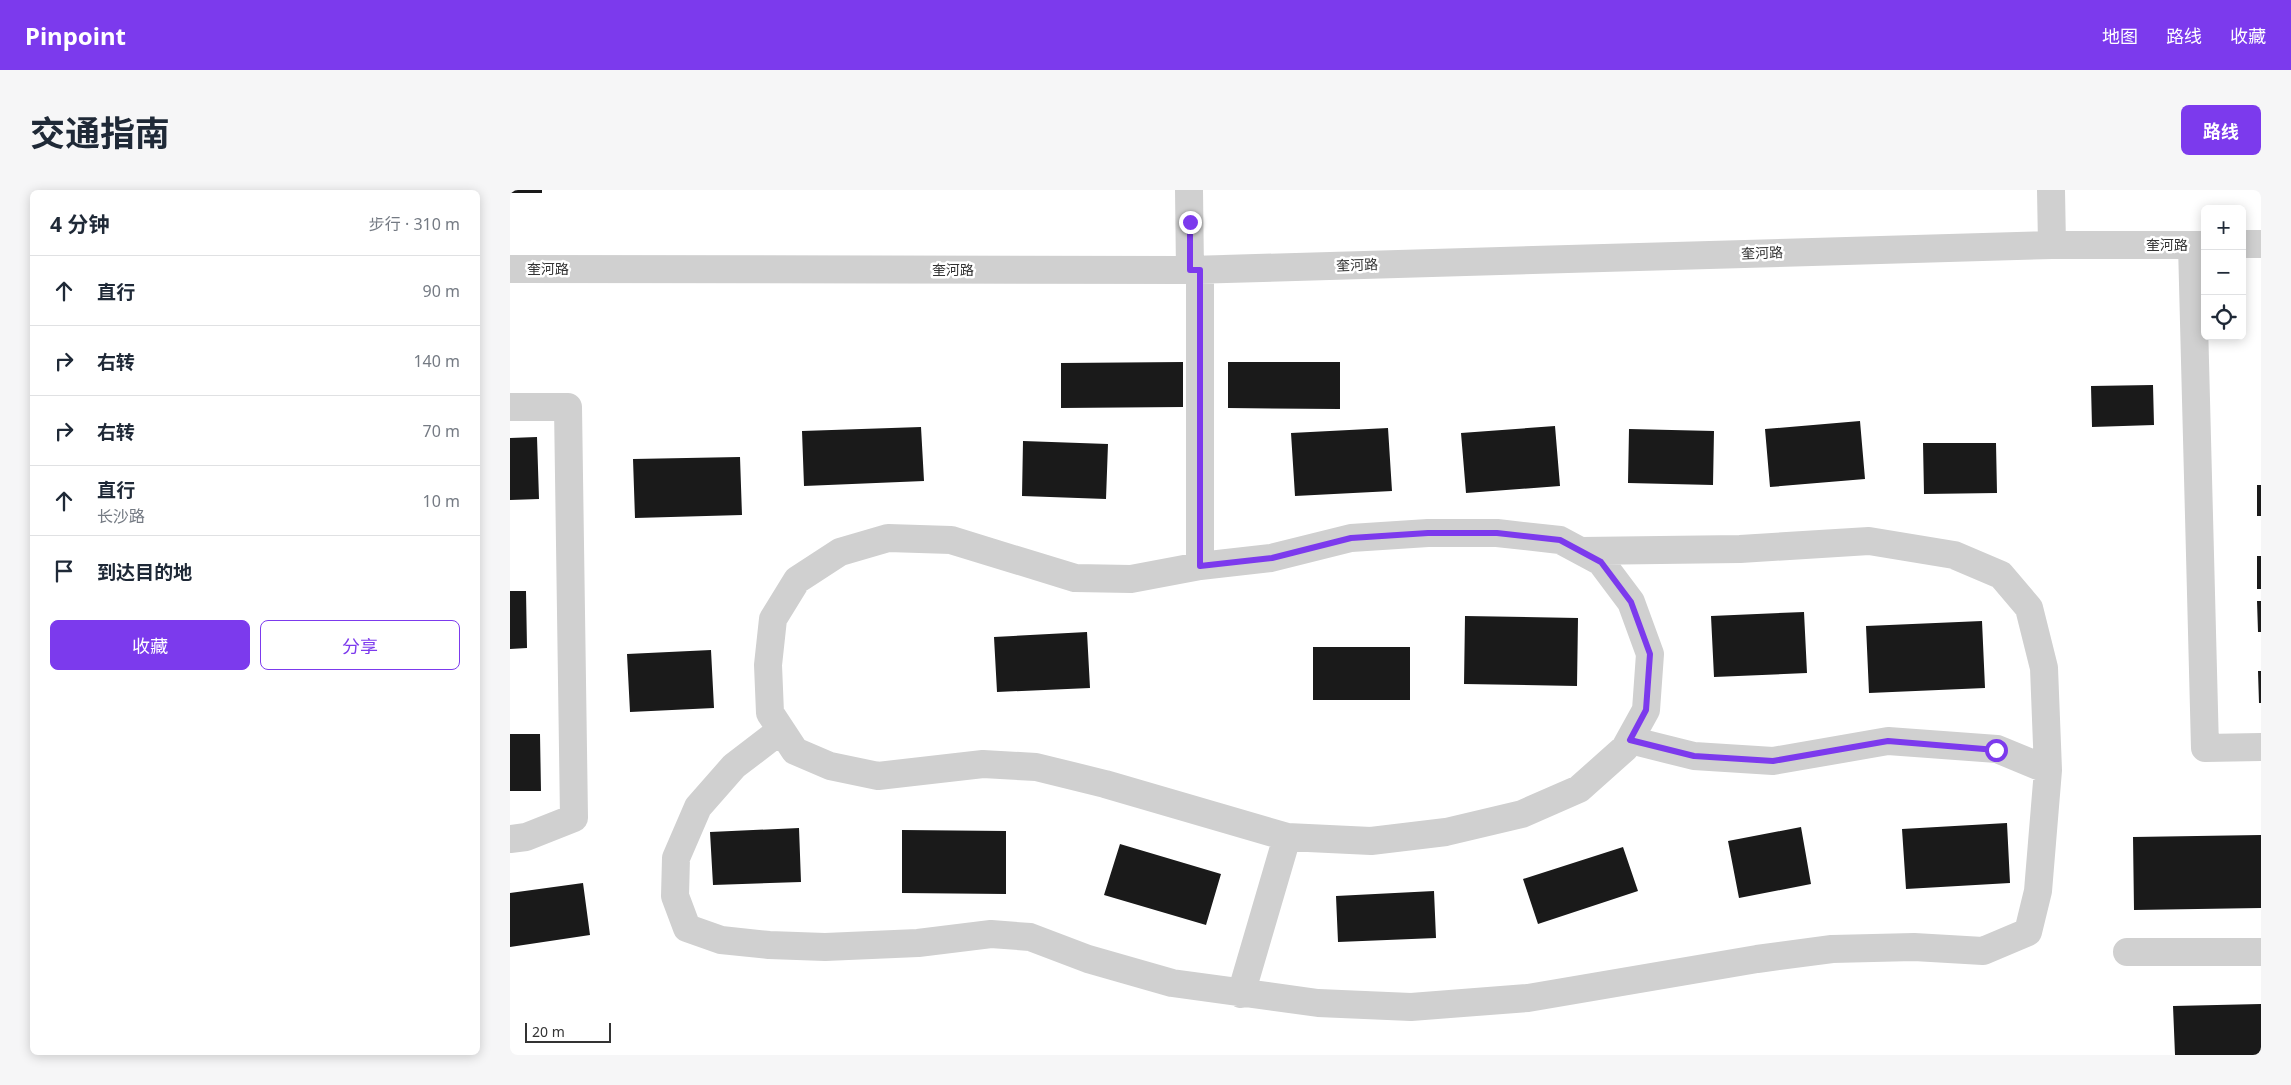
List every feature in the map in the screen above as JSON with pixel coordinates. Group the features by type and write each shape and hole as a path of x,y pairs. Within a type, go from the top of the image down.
{"street":[{"path":"1189,190 1195,270 1200,566"},
{"path":"2051,190 2052,245"},
{"path":"2246,244 2261,244"},
{"name":"奎河路","path":"510,269 1195,270 2052,245 2198,245"},
{"path":"2198,245 2205,748 2261,747"},
{"path":"510,407 568,407 574,818 526,837 510,839"},
{"path":"1428,533 1497,533 1560,540 1581,552 1601,562 1631,602 1650,654 1646,710 1626,748 1579,789 1522,814 1446,832 1370,841 1287,837 1105,784 1036,767 982,764 878,776 830,766 795,752 770,713 768,665 774,619 797,580 840,552 888,538 951,540 1075,578 1131,579 1200,566 1272,558 1351,538 1428,533"},
{"path":"781,730 734,766 698,807 676,858 675,896 687,928 721,940 797,946 918,943 991,934 1030,937 1088,959 1172,983 1241,994 1318,1003 1411,1007 1528,998 1757,959 1832,949 1914,947 1983,951 2028,932 2038,891 2048,770 2042,660 2029,608 2001,575 1954,555 1869,541 1740,549 1581,552"},
{"path":"1630,740 1694,756 1773,761 1888,741 1996,750 2048,770"},
{"path":"1241,994 1287,837"},
{"path":"2127,952 2261,952"}],"building":[{"path":"510,190 542,190 542,193 510,193"},
{"path":"1183,362 1183,407 1061,408 1061,363"},
{"path":"1228,362 1340,362 1340,409 1228,408"},
{"path":"2153,385 2154,425 2092,427 2091,386"},
{"path":"1860,421 1865,479 1770,487 1765,429"},
{"path":"1555,426 1560,486 1466,493 1461,433"},
{"path":"921,427 924,481 804,486 802,431"},
{"path":"1388,428 1392,491 1295,496 1291,433"},
{"path":"1629,429 1714,431 1713,485 1628,483"},
{"path":"537,437 539,499 510,500 510,438"},
{"path":"1023,441 1108,444 1106,499 1022,496"},
{"path":"1923,443 1996,443 1997,493 1924,494"},
{"path":"740,457 742,515 635,518 633,459"},
{"path":"2257,485 2261,485 2261,516 2257,516"},
{"path":"2257,556 2261,556 2261,589 2257,589"},
{"path":"510,591 526,591 527,648 510,649"},
{"path":"2257,601 2261,601 2261,632 2258,632"},
{"path":"1804,612 1807,673 1714,677 1711,616"},
{"path":"1465,616 1578,618 1577,686 1464,684"},
{"path":"1982,621 1985,688 1869,693 1866,626"},
{"path":"1087,632 1090,688 997,692 994,637"},
{"path":"1313,647 1410,647 1410,700 1313,700"},
{"path":"711,650 714,708 630,712 627,654"},
{"path":"2258,671 2261,671 2261,703 2259,703"},
{"path":"510,734 540,734 541,791 510,791"},
{"path":"2007,823 2010,883 1906,889 1902,829"},
{"path":"1801,827 1811,884 1739,898 1728,841"},
{"path":"799,828 801,882 713,885 710,832"},
{"path":"902,830 1006,831 1006,894 902,893"},
{"path":"2261,835 2261,908 2134,910 2133,837"},
{"path":"1120,844 1221,874 1206,925 1104,895"},
{"path":"1623,847 1638,891 1538,924 1523,879"},
{"path":"583,883 590,935 510,947 510,893"},
{"path":"1434,891 1436,938 1338,942 1336,896"},
{"path":"2261,1004 2261,1055 2175,1055 2173,1006"}],"route":[{"path":"1190,222 1190,270 1200,270 1200,566 1272,558 1351,538 1428,533 1497,533 1560,540 1601,562 1631,602 1650,654 1646,710 1630,740 1694,756 1773,761 1888,741 1996,750"}]}
